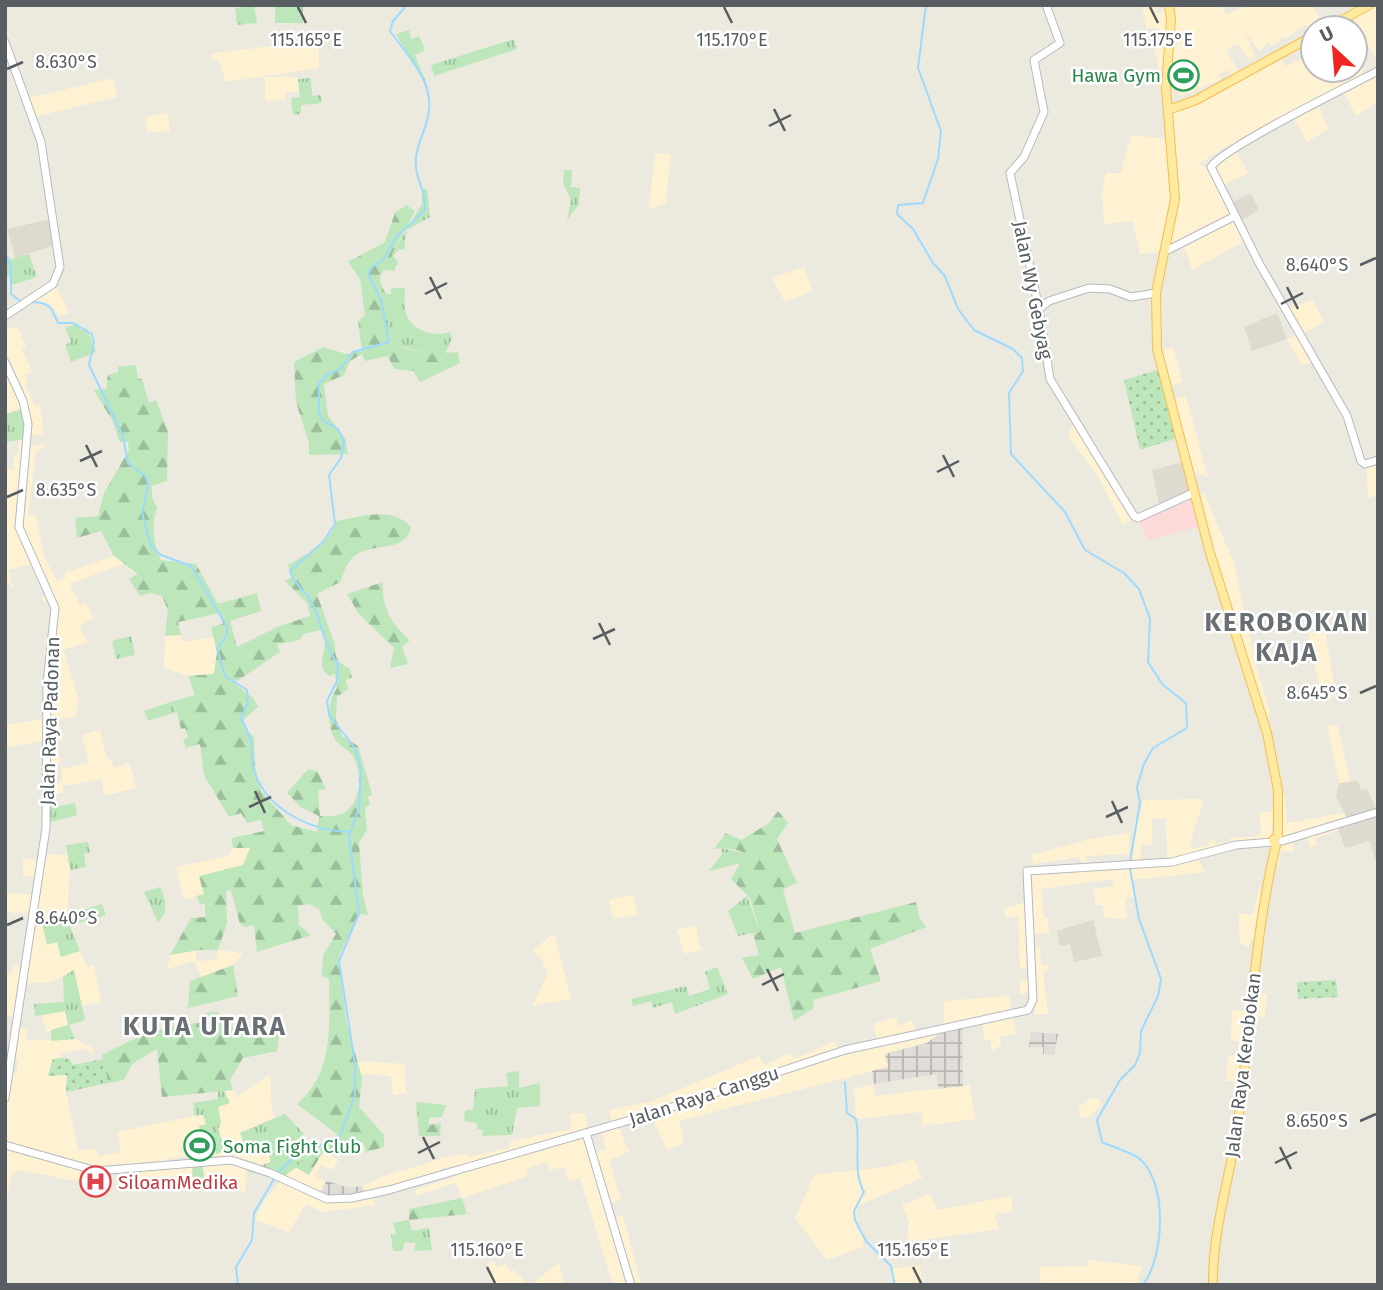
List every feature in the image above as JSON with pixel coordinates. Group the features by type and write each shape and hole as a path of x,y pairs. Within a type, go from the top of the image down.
{"main road":[{"name":"Jalan Wy Gebyag","path":"1046,5 1060,43 1034,60 1043,115 1024,157 1010,173 1038,304 1050,379 1133,516 1138,518 1193,493"},
{"name":"Jalan Raya Kerobokan","path":"1169,5 1168,110 1175,199 1156,293 1157,349 1193,493 1267,733 1278,790 1278,841 1261,917 1238,1120 1216,1248 1213,1285"},
{"path":"1353,14 1369,5"},
{"path":"5,42 41,142 60,267 53,284 5,316"},
{"path":"1168,110 1196,100 1299,44"},
{"path":"1378,71 1212,164 1214,176 1235,216 1352,428 1363,464 1378,460"},
{"path":"1166,251 1235,216"},
{"path":"1038,304 1095,287 1110,289 1128,297 1156,293"},
{"name":"Jalan Raya Padonan","path":"5,362 18,389 27,419 19,527 55,608 47,683 47,823 6,1092"},
{"name":"Jalan Raya Canggu","path":"5,1145 97,1171 230,1160 334,1200 400,1188 586,1133 845,1050 1028,1010 1032,1000 1027,871 1172,862 1236,845 1278,841 1378,813"},
{"path":"586,1133 631,1285"}],"shaded area":[{"path":"1142,5 1155,5 1157,13 1169,10 1168,5 1221,5 1226,15 1247,5 1313,5 1318,14 1299,14 1299,30 1285,39 1281,35 1281,40 1271,46 1268,42 1259,51 1245,32 1255,57 1249,60 1238,44 1226,50 1238,70 1230,74 1228,70 1223,72 1219,74 1221,79 1180,97 1173,82 1163,79 1160,74 1155,53 1159,28 1146,29"},
{"path":"1378,6 1378,63 1369,47 1369,14 1359,14"},
{"path":"271,46 318,47 319,68 226,82 218,59 211,59 210,55 217,53"},
{"path":"1282,59 1285,66 1299,60 1299,84 1369,84 1369,76 1378,71 1378,102 1356,116 1344,92 1318,105 1328,129 1307,142 1294,118 1236,150 1248,173 1223,185 1248,239 1192,270 1185,249 1140,254 1133,221 1104,224 1102,191 1106,173 1121,173 1131,135 1166,139 1164,110 1229,85","holes":["1231,144 1236,150 1211,169 1198,164"]},
{"path":"265,77 298,77 299,91 285,92 285,100 265,101"},
{"path":"113,78 117,97 31,118 25,99"},
{"path":"168,113 170,131 147,132 145,117"},
{"path":"655,153 671,154 666,203 649,210"},
{"path":"1251,193 1259,210 1240,221 1231,203"},
{"path":"51,219 55,245 15,258 7,229"},
{"path":"804,267 812,291 785,302 772,278"},
{"path":"56,286 69,313 60,316 48,302 40,306 34,297"},
{"path":"1313,300 1324,322 1302,334 1318,362 1301,365 1287,339 1301,333 1287,309"},
{"path":"1277,313 1287,339 1252,351 1244,327"},
{"path":"17,326 26,347 22,349 32,371 25,375 28,383 25,385 35,406 39,405 42,419 43,434 31,436 32,446 44,444 43,449 36,450 28,515 36,515 44,556 57,581 66,577 65,573 114,556 125,563 70,584 80,606 86,603 94,618 79,626 88,642 64,650 78,699 76,717 58,719 63,740 57,741 61,763 57,764 57,769 50,770 51,783 62,782 61,769 89,763 82,735 100,730 107,759 110,758 114,768 129,763 136,788 104,796 101,779 63,786 63,793 49,795 51,739 5,748 5,725 49,718 53,651 62,650 62,640 53,640 55,619 51,599 43,602 41,598 49,595 41,577 36,578 31,564 8,570 13,586 10,587 5,574 5,470 14,469 14,455 19,454 18,441 26,439 23,409 5,414 5,331"},
{"path":"1173,347 1183,382 1171,386 1162,350"},
{"path":"1186,396 1208,477 1194,472 1188,461 1175,399"},
{"path":"1075,421 1118,482 1137,517 1123,525 1100,480 1068,435"},
{"path":"1378,457 1378,495 1368,498 1366,462"},
{"path":"1188,461 1200,495 1160,508 1152,470"},
{"path":"1204,493 1234,563 1257,669 1271,714 1263,718 1205,525 1200,495"},
{"path":"1200,495 1205,525 1148,540 1137,517"},
{"path":"1325,630 1336,696 1322,700 1308,633"},
{"path":"181,635 183,642 213,637 217,652 214,674 188,676 164,668 165,636"},
{"path":"1327,725 1338,726 1350,782 1339,783"},
{"path":"1358,781 1361,790 1367,789 1378,812 1378,868 1370,841 1345,848 1339,830 1339,825 1348,820 1336,796 1339,783"},
{"path":"1279,795 1285,796 1287,823 1344,813 1348,820 1339,825 1339,830 1316,838 1316,845 1310,848 1306,835 1293,840 1294,851 1281,851 1279,865 1270,864 1278,844 1280,823 1272,822 1271,840 1261,846 1231,850 1230,838 1256,837 1261,833 1259,812 1280,811"},
{"path":"1204,799 1191,840 1192,849 1209,845 1209,841 1214,839 1216,844 1221,842 1223,852 1199,860 1205,872 1132,880 1134,897 1125,898 1127,919 1104,918 1103,905 1095,905 1094,889 1114,886 1113,879 1041,889 1044,918 1048,918 1049,933 1031,935 1031,947 1040,947 1041,965 1048,965 1049,970 1043,973 1048,1014 1035,1014 1034,991 1020,994 1020,981 1030,979 1029,968 1020,969 1018,916 1006,918 1004,908 1028,902 1025,875 1081,864 1079,857 1033,864 1032,855 1090,839 1130,833 1129,854 1086,856 1087,864 1132,861 1133,836 1143,800","holes":["1166,818 1167,865 1141,865 1141,844 1152,845 1152,819"]},
{"path":"250,847 243,865 199,877 204,894 184,900 176,867 228,856 233,848"},
{"path":"43,854 68,855 70,870 67,917 43,923 47,944 58,942 61,956 80,951 87,967 94,965 101,1002 82,1006 73,970 51,982 22,984 17,1017 5,1016 5,973 12,974 13,965 19,965 19,974 24,974 30,913 5,912 5,893 36,895 40,877 23,876 23,859 42,860"},
{"path":"1259,889 1268,891 1264,942 1250,940 1249,947 1240,944 1238,914 1253,914"},
{"path":"633,895 638,915 613,919 609,900"},
{"path":"1093,920 1102,956 1074,962 1070,944 1060,946 1057,931"},
{"path":"696,925 701,950 684,954 677,930"},
{"path":"554,934 571,999 532,1006 548,973 541,958 532,950"},
{"path":"196,950 196,961 216,960 218,950 243,953 233,965 201,978 195,961 167,969 170,955"},
{"path":"1267,994 1265,1017 1251,1018 1241,1101 1235,1100 1236,1082 1226,1081 1229,1055 1238,1055 1239,1042 1231,1040 1232,1010 1251,1012 1252,995"},
{"path":"1009,996 1016,1034 1000,1036 1001,1045 991,1052 991,1040 985,1041 982,1023 944,1030 927,1043 886,1053 888,1067 679,1121 684,1143 667,1150 651,1115 618,1126 629,1152 609,1160 621,1200 607,1204 610,1218 623,1215 641,1285 613,1285 580,1178 568,1181 565,1167 549,1170 547,1162 526,1169 528,1176 462,1198 456,1183 416,1196 415,1190 455,1177 467,1164 441,1168 443,1177 372,1197 376,1205 322,1212 306,1204 289,1232 255,1220 264,1201 282,1179 295,1167 309,1175 323,1152 338,1160 333,1170 321,1165 315,1177 326,1181 318,1198 364,1198 362,1186 384,1176 447,1157 468,1153 469,1157 509,1148 511,1141 571,1129 570,1114 585,1113 593,1153 606,1149 601,1131 613,1127 609,1110 652,1101 759,1056 764,1065 790,1053 794,1059 835,1041 841,1056 879,1045 873,1024 896,1017 898,1026 912,1020 917,1034 944,1029 944,1001"},
{"path":"64,1011 69,1025 47,1032 42,1016"},
{"path":"962,1026 963,1086 938,1089 937,1074 873,1084 872,1071 888,1067 885,1054 927,1043 944,1030"},
{"path":"19,1029 27,1029 27,1040 75,1039 94,1049 92,1054 85,1048 59,1054 60,1058 53,1059 48,1075 68,1075 66,1092 78,1151 96,1148 98,1156 121,1152 117,1132 203,1114 206,1124 202,1133 210,1131 216,1153 218,1107 230,1102 224,1091 233,1090 237,1097 270,1074 272,1113 275,1117 240,1133 243,1146 251,1157 248,1148 264,1142 271,1162 246,1171 246,1193 220,1182 220,1177 205,1180 202,1163 214,1161 212,1152 167,1159 168,1168 192,1165 193,1181 187,1182 185,1191 165,1187 121,1187 124,1172 87,1168 81,1182 19,1170 12,1176 5,1209 5,1070 17,1073 18,1059 11,1059"},
{"path":"1031,1032 1058,1034 1054,1055 1043,1054 1043,1047 1029,1047"},
{"path":"356,1061 405,1064 406,1093 393,1095 391,1076 360,1074"},
{"path":"873,1084 876,1096 970,1085 975,1119 923,1126 921,1112 856,1119 854,1089"},
{"path":"1090,1098 1097,1098 1103,1104 1089,1117 1080,1118 1078,1108"},
{"path":"914,1159 922,1178 857,1206 856,1229 864,1232 863,1247 827,1260 795,1218 814,1175 885,1167"},
{"path":"326,1181 350,1188 362,1186 365,1199 328,1202 318,1199"},
{"path":"930,1194 937,1210 1011,1196 1013,1211 995,1215 999,1229 907,1242 909,1221 902,1205"},
{"path":"1089,1260 1142,1266 1136,1285 1041,1285 1039,1267 1087,1266"},
{"path":"494,1261 497,1268 506,1264 510,1272 515,1270 528,1285 492,1285 487,1264"},
{"path":"559,1263 564,1285 530,1285"},
{"path":"920,1265 922,1285 893,1285 891,1269"}],"green space":[{"path":"254,5 257,23 237,25 235,8"},
{"path":"275,5 303,5 303,23 275,23"},
{"path":"409,30 411,39 419,36 425,50 415,55 429,90 396,34"},
{"path":"514,39 517,49 434,76 431,65"},
{"path":"311,78 312,96 321,95 322,103 301,105 301,114 293,115 291,98 300,97 298,79"},
{"path":"564,170 572,170 571,187 580,188 579,204 567,220 571,200 563,183"},
{"path":"422,188 427,189 430,217 407,230 404,250 399,249 393,256 398,262 394,271 382,270 422,204"},
{"path":"406,205 415,211 380,276 387,331 395,345 428,354 458,352 460,363 420,382 414,371 394,369 388,356 365,361 362,354 350,361 344,375 324,384 328,416 345,438 348,454 309,455 309,443 296,402 294,362 323,347 346,354 362,351 358,321 365,315 360,279 348,262 385,242 395,213"},
{"path":"29,254 37,277 12,285 9,276 5,277 5,261"},
{"path":"380,285 387,294 391,294 392,288 405,288 405,310 411,323 429,333 450,332 452,338 445,354 428,354 395,345 387,331"},
{"path":"78,323 81,330 87,328 96,352 71,362 65,345 71,342 65,328"},
{"path":"136,365 138,379 142,379 149,403 156,400 168,432 167,481 152,486 152,497 157,508 154,534 161,560 196,564 218,604 257,593 261,611 230,621 237,647 277,627 310,616 307,603 285,581 292,577 288,565 323,542 336,521 385,514 403,520 411,527 401,542 356,555 348,564 340,582 317,594 335,645 336,657 350,669 352,678 346,680 348,689 337,697 336,720 342,736 358,746 372,794 368,797 370,805 365,807 367,830 359,843 363,895 368,915 360,914 339,955 346,1021 362,1078 359,1107 384,1135 384,1147 366,1152 363,1142 331,1156 323,1152 309,1175 295,1167 338,1135 297,1104 318,1077 324,1062 329,1030 329,979 322,976 323,955 336,934 323,920 319,909 309,904 298,906 299,925 311,935 257,952 254,925 245,927 240,924 231,890 226,891 227,923 218,950 170,955 191,918 205,917 205,903 200,905 197,896 204,894 199,876 243,865 250,848 233,848 232,838 264,831 261,820 247,823 241,813 229,817 204,775 200,744 186,748 183,740 188,737 185,728 181,729 174,701 195,695 188,676 214,674 217,652 211,627 223,624 220,613 178,622 181,635 165,636 168,610 162,596 150,593 140,596 129,579 138,574 114,556 101,531 77,538 75,518 98,516 104,493 129,450 128,442 120,442 112,420 94,390 106,389 108,375 118,372 118,367","holes":["321,630 324,636 322,666 329,676 335,674 337,688 330,707 329,721 336,741 353,757 359,782 353,804 337,816 320,816 318,790 326,789 318,772 308,769 287,793 302,808 319,816 317,832 291,825 261,791 255,766 254,737 246,730 243,720 258,707 253,698 234,683 280,652 277,644 300,640 303,634"]},
{"path":"1167,367 1183,436 1140,450 1124,380"},
{"path":"23,409 27,439 5,442 5,414"},
{"path":"383,582 384,600 389,615 410,640 402,647 408,664 390,668 394,648 359,614 347,594"},
{"path":"131,636 135,655 116,659 112,641"},
{"path":"174,701 176,712 148,721 144,711"},
{"path":"75,803 77,815 48,823 48,808"},
{"path":"778,811 788,823 777,839 797,883 783,889 795,933 916,902 919,917 926,927 870,949 881,981 813,1000 814,1008 794,1021 781,967 753,979 742,958 759,955 753,934 760,932 750,898 731,879 740,863 751,859 739,851 714,849 726,833 741,840 768,824"},
{"path":"88,842 90,853 84,854 86,867 70,870 66,845"},
{"path":"721,848 746,853 752,860 709,871 722,854"},
{"path":"160,887 165,905 164,914 158,922 144,892"},
{"path":"747,896 760,932 738,936 728,911"},
{"path":"102,904 106,915 70,926 80,951 61,957 57,942 47,945 42,923"},
{"path":"233,965 238,996 188,1008 190,981"},
{"path":"717,967 728,994 675,1014 672,1002 653,1008 651,1001 633,1006 631,999 686,986 689,996 710,989 705,972"},
{"path":"74,970 85,1020 69,1025 75,1039 51,1041 51,1030 68,1025 65,1011 35,1016 34,1004 64,1002 63,977"},
{"path":"1336,980 1338,997 1298,999 1297,982"},
{"path":"218,1012 223,1028 252,1024 256,1038 279,1034 277,1051 243,1058 230,1080 233,1090 162,1097 157,1049 132,1064 124,1080 108,1083 102,1055 151,1032 206,1022 205,1013"},
{"path":"53,1059 70,1059 73,1065 103,1059 108,1083 66,1092 67,1075 48,1076"},
{"path":"519,1071 519,1088 540,1083 540,1106 517,1108 512,1135 482,1136 483,1130 477,1129 477,1123 464,1121 465,1110 473,1110 475,1089 508,1086 506,1073"},
{"path":"218,1091 224,1091 230,1103 218,1107 221,1122 218,1129 226,1151 216,1154 210,1131 201,1133 199,1126 206,1124 203,1115 195,1116 193,1103 218,1099"},
{"path":"416,1102 446,1105 442,1117 429,1118 429,1125 441,1123 440,1136 419,1136"},
{"path":"285,1114 304,1134 295,1141 309,1156 282,1179 246,1171 271,1162 264,1142 246,1149 240,1133"},
{"path":"202,1163 205,1180 220,1177 216,1189 187,1191 186,1182 193,1181 192,1165"},
{"path":"462,1198 467,1214 409,1220 409,1209"},
{"path":"409,1220 412,1231 429,1228 432,1250 414,1251 416,1243 405,1242 402,1251 393,1251 391,1235 396,1233 393,1223"}],"waterway":[{"path":"276,1174 292,1159 340,1136 355,1095 355,1064 339,961 359,913 349,836 359,808 361,770 355,748 329,715 327,701 337,681 338,664 329,650 312,603 290,571 323,542 335,524 329,475 341,458 344,441 338,429 323,421 319,413 319,383 328,374 340,369 353,352 389,342 381,300 368,274 372,267 383,260 396,237 425,210 416,158 428,117 428,93 419,71 390,31 393,21 407,5"},
{"path":"926,5 918,68 941,131 938,159 923,203 898,205 897,214 913,229 933,263 945,276 958,309 974,330 1013,349 1022,358 1023,371 1009,393 1011,454 1065,512 1085,550 1124,573 1139,589 1150,619 1148,662 1163,685 1186,703 1187,728 1153,748 1144,764 1137,787 1140,803 1130,862"},
{"path":"5,252 11,266 11,294 20,301"},
{"path":"33,302 47,305 58,323 73,323 92,334 94,342 89,365 123,436 128,463 146,477 148,484 142,513 151,546 161,555 191,566 227,627 227,635 217,649 225,676 247,690 248,703 241,718 250,737 253,767 260,785 269,797 292,816 320,828 350,832"},
{"path":"1130,868 1139,919 1161,979 1158,996 1141,1031 1140,1053 1135,1065 1120,1080 1097,1120 1102,1142 1138,1157 1150,1171 1156,1186 1159,1240 1150,1273 1143,1285"},
{"path":"845,1082 847,1113 856,1119 858,1175 864,1192 854,1211 855,1220 866,1241 891,1266 895,1285"},
{"path":"238,1285 236,1267 252,1240 254,1213 274,1179"}],"place":[{"name":"Hawa Gym","path":"1184,75"},
{"name":"Soma Fight Club","path":"200,1146"},
{"name":"SiloamMedika","path":"95,1182"}],"district":[{"name":"KEROBOKAN KAJA","path":"1287,637"},
{"name":"KUTA UTARA","path":"205,1026"}]}
